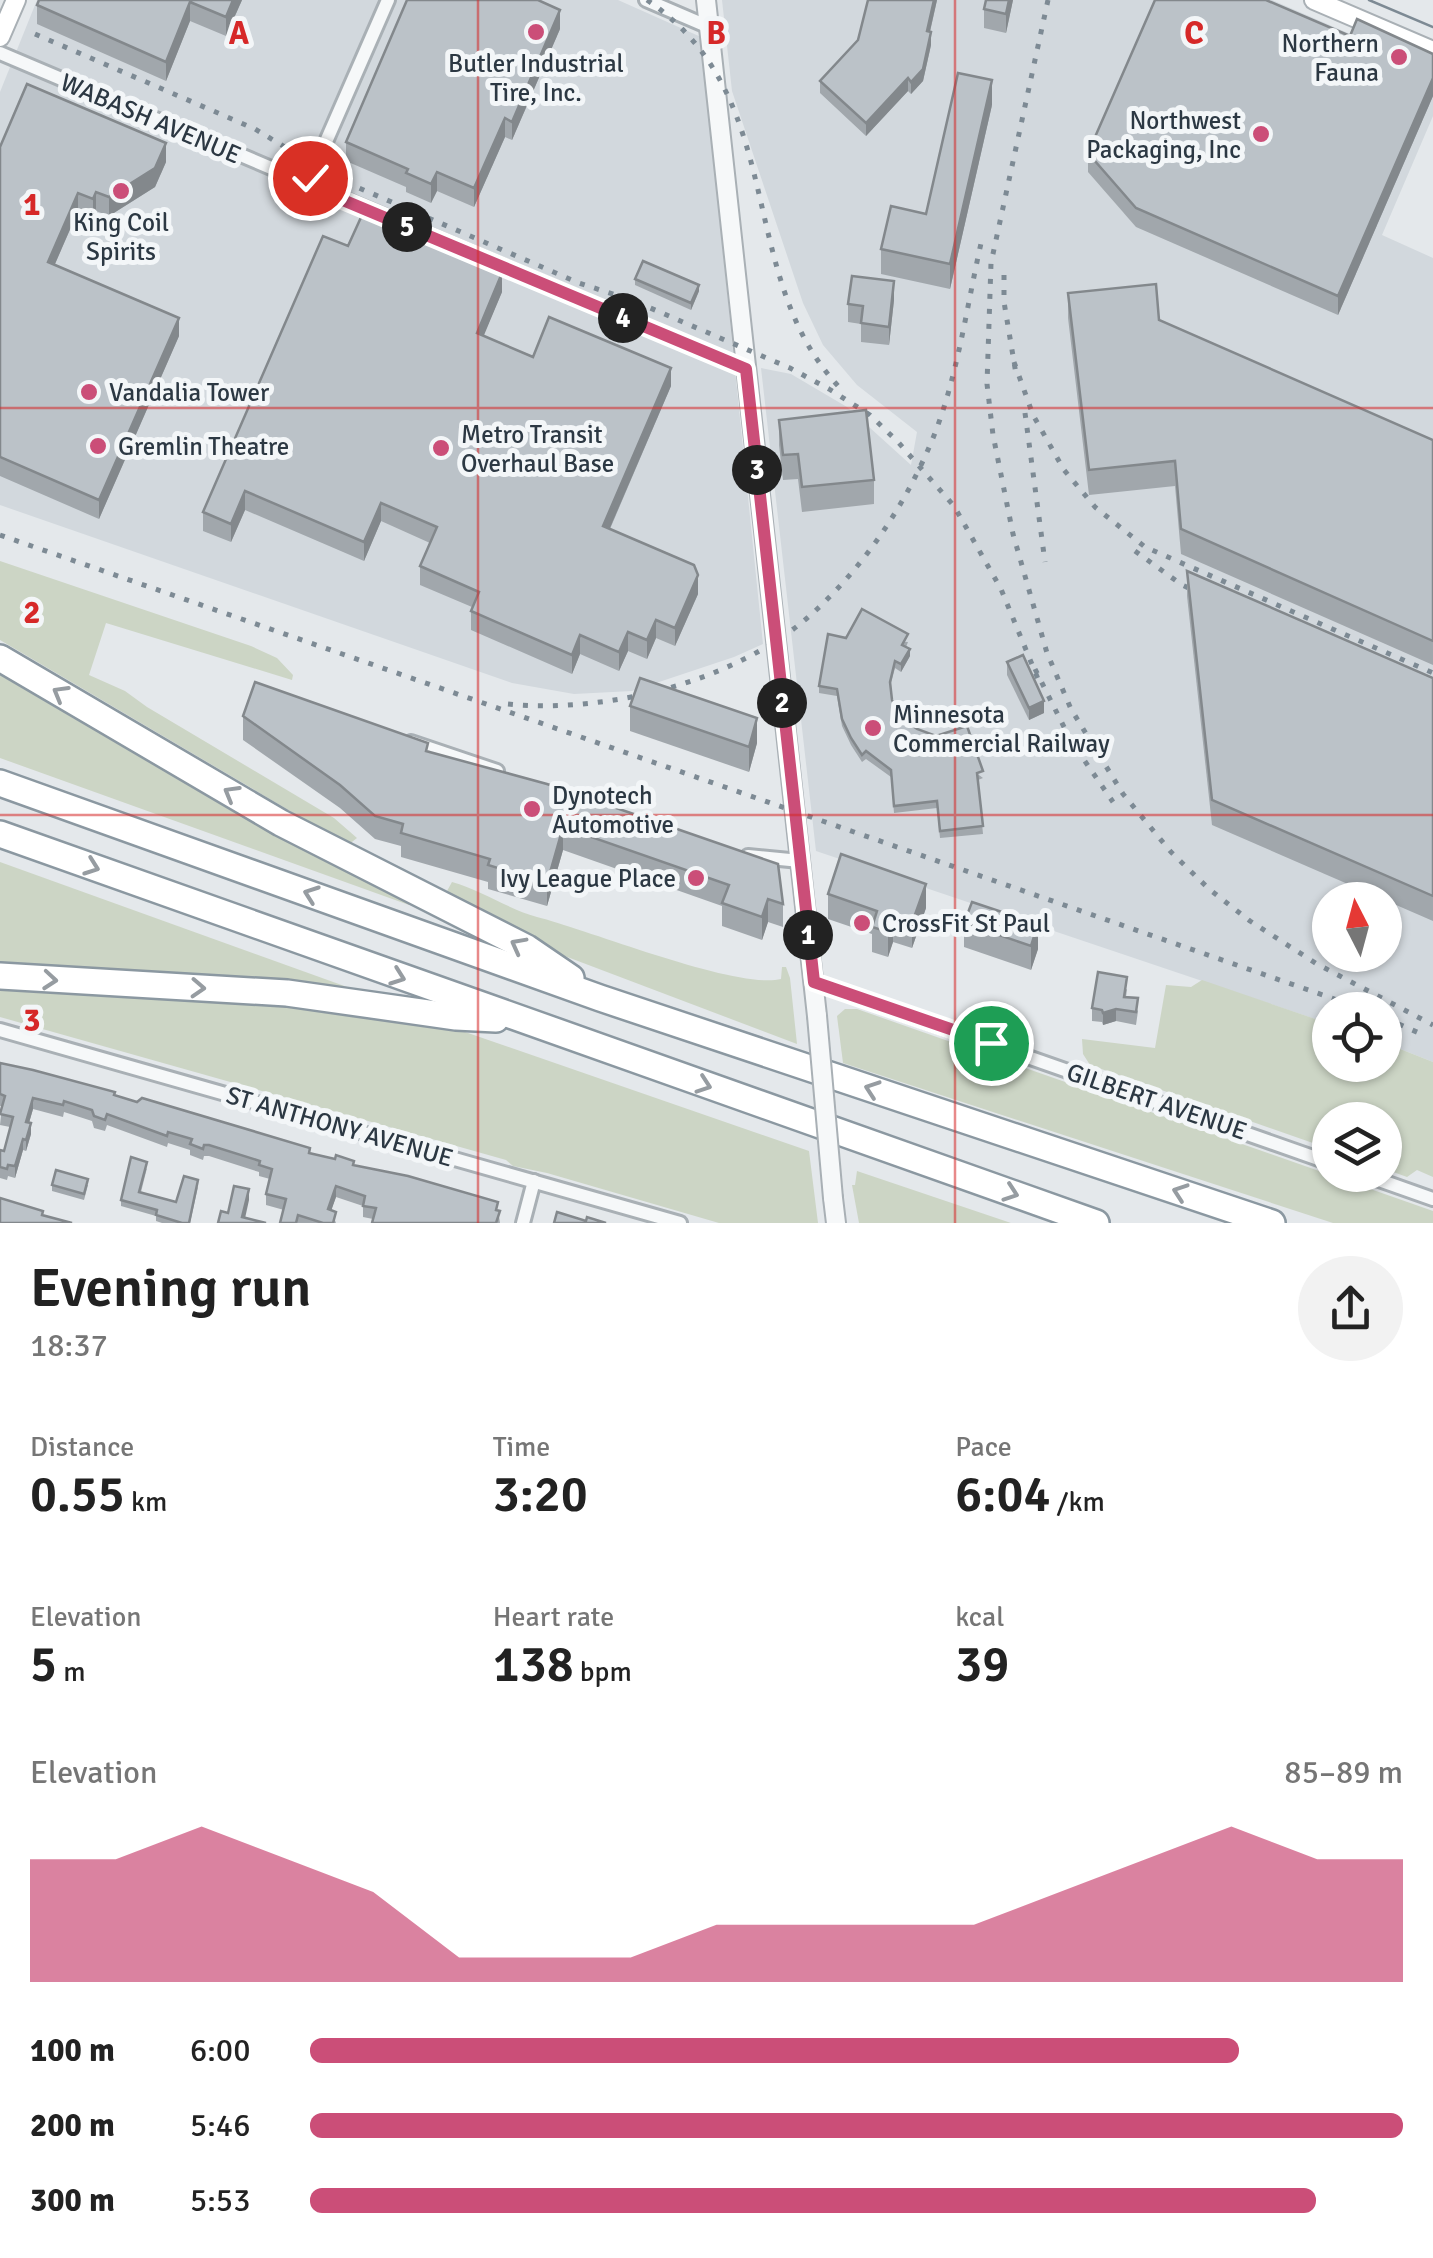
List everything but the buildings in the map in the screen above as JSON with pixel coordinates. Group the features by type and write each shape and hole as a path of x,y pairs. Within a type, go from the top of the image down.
{"highway":[{"path":"0,658 281,823 527,948 600,998"},
{"path":"0,783 600,998 1272,1223"},
{"path":"0,834 1096,1223"},
{"path":"0,976 287,993 456,1017 520,1020"}],"main road":[{"path":"0,38 16,0"},
{"path":"1314,0 1433,51"}],"street":[{"path":"307,185 388,0"},
{"path":"646,0 708,27"},
{"path":"706,0 814,982 836,1223"},
{"name":"WABASH AVENUE","path":"0,53 746,369"},
{"path":"399,738 511,776"},
{"path":"736,854 800,861"},
{"name":"GILBERT AVENUE","path":"814,982 1312,1157"},
{"name":"ST ANTHONY AVENUE","path":"0,1030 680,1223"},
{"path":"523,1223 534,1181"},
{"path":"1402,1188 1433,1199"}],"shaded area":[{"path":"37,0 618,0 701,37 763,644 632,691 574,694 512,683 0,505 0,92"},
{"path":"722,0 1272,0 1433,70 1433,116 1382,235 1433,258 1433,1062 1402,1050 1402,992 1312,992 1312,1018 816,851 761,368 791,374 847,407 911,465 917,432 857,385 823,345 803,303 732,91"}],"green space":[{"path":"0,561 277,658 293,675 292,680 106,623 89,675 125,691 334,818 357,838 348,845 0,640"},
{"path":"0,675 237,814 411,900 409,905 0,758"},
{"path":"0,862 361,992 0,962"},
{"path":"452,882 526,914 698,968 760,980 781,979 782,967 786,967 797,1044 533,944 442,900"},
{"path":"1202,980 1312,1018 1312,1082 1402,1082 1402,1050 1433,1062 1433,1177 1417,1170 1407,1177 1402,1175 1402,1102 1312,1102 1312,1143 1090,1065 1083,1054 1082,1039 1155,1048 1166,985 1191,987"},
{"path":"0,990 289,999 439,1023 809,1151 818,1223 719,1223 513,1166 506,1160 0,1017"},
{"path":"845,1009 857,1009 1312,1169 1312,1192 1379,1192 1433,1211 1433,1223 1333,1223 843,1063 837,1016"},
{"path":"857,1171 1011,1223 859,1223 852,1185"}],"tram line":[{"path":"1369,0 1433,27"}],"railway":[{"path":"647,0 693,40 723,86 744,137 786,295 808,344 841,389"},
{"path":"1048,0 991,263 987,384 1013,534 1047,653 1071,709 1123,794 1171,852 1209,889 1317,964 1433,1025"},
{"path":"35,34 255,129 336,178 579,283 634,301 790,368 870,415 954,506 1001,589 1038,679"},
{"path":"508,704 587,704 670,688 748,657 814,612 851,574 883,532 933,438 956,365 982,239"},
{"path":"1004,275 1004,302 1016,374"},
{"path":"1014,362 1033,415 1064,470 1095,507 1145,547 1433,673"},
{"path":"1025,413 1045,562"},
{"path":"0,535 1314,992"},
{"path":"1135,551 1182,585 1211,598"},
{"path":"1035,669 1071,741 1113,802"},
{"path":"1402,1026 1419,1033"}],"place":[{"name":"Butler Industrial Tire, Inc.","path":"536,32"},
{"name":"Northern Fauna","path":"1399,57"},
{"name":"Northwest Packaging, Inc","path":"1261,134"},
{"name":"King Coil Spirits","path":"121,191"},
{"name":"Vandalia Tower","path":"89,392"},
{"name":"Gremlin Theatre","path":"98,446"},
{"name":"Metro Transit Overhaul Base","path":"441,448"},
{"name":"Minnesota Commercial Railway","path":"873,728"},
{"name":"Dynotech Automotive","path":"532,809"},
{"name":"Ivy League Place","path":"696,878"},
{"name":"CrossFit St Paul","path":"862,923"}],"route":[{"path":"310,178 307,185 746,369 814,982 991,1043"}]}
